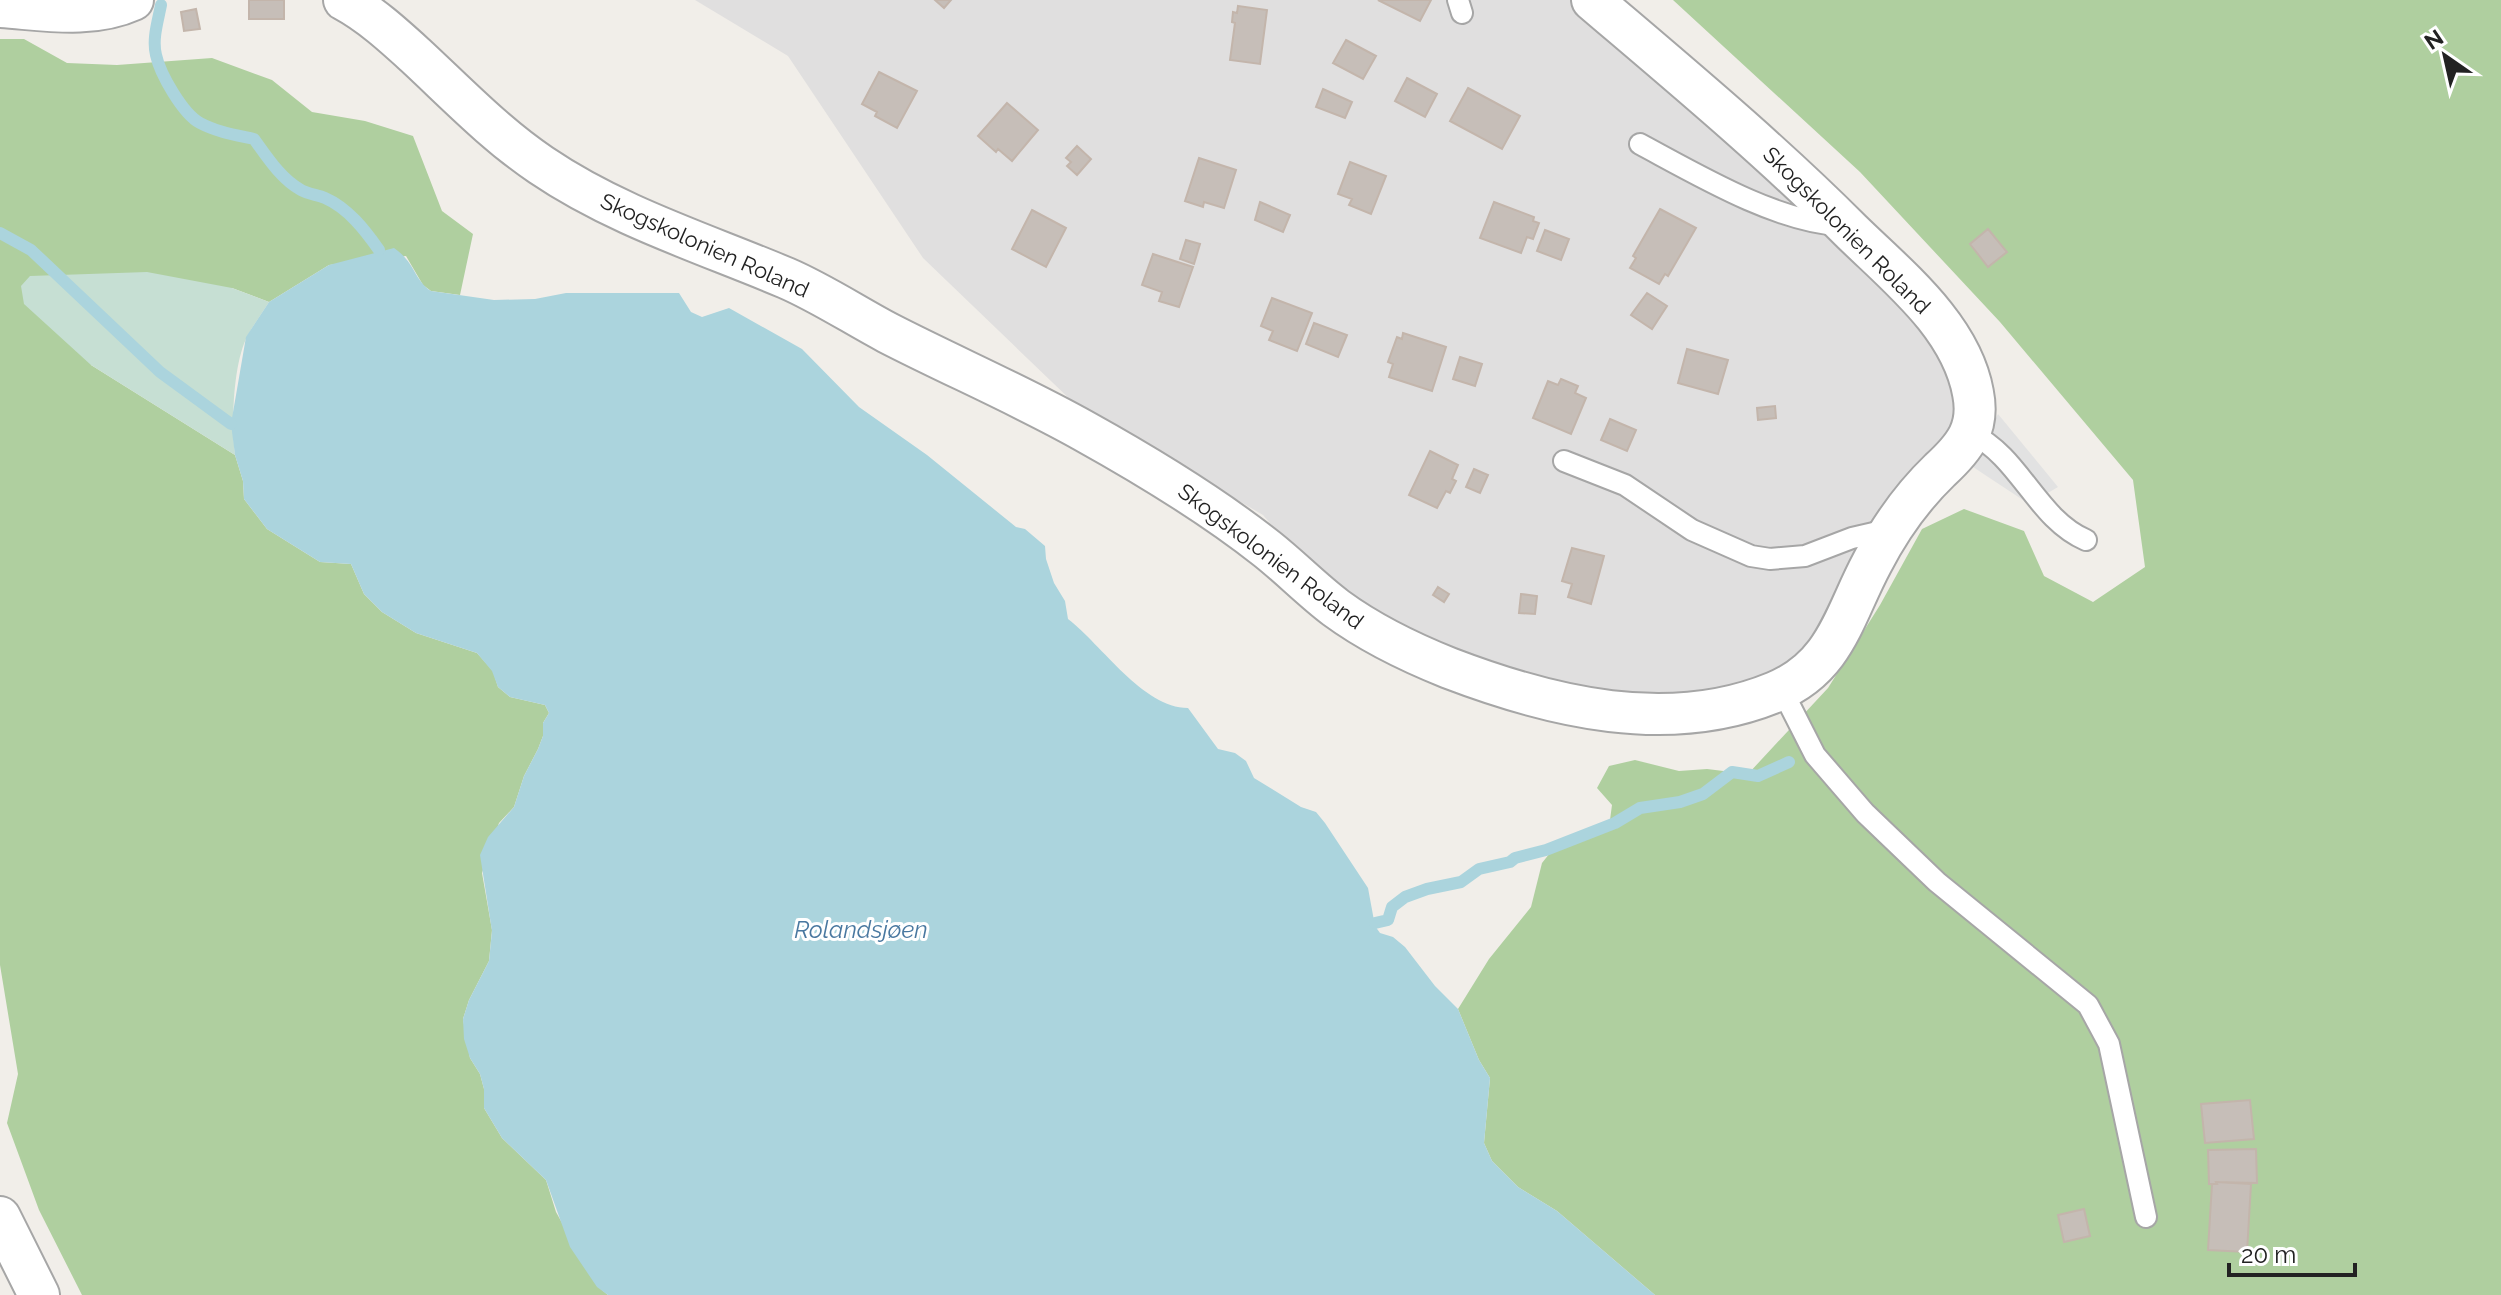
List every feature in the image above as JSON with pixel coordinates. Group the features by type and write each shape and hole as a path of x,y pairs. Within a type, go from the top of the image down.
{"street":[{"path":"0,7 100,11 133,0"},
{"name":"Skogskolonien Roland","path":"344,0 389,32 502,135 573,185 651,224 791,281 1078,427 1196,498 1268,550 1339,610 1390,642 1500,686 1553,702 1629,714 1705,711 1782,690 1814,668 1839,635 1865,574 1908,503 1958,454 1972,434 1975,422 1973,390 1954,346 1921,299 1783,163 1592,0"},
{"path":"0,1217 39,1295"}],"lane":[{"path":"1640,144 1687,170 1769,207 1805,221 1846,226"},
{"path":"1972,434 1994,447 2065,528 2086,540"},
{"path":"1564,461 1625,485 1692,530 1751,556 1770,559 1805,556 1852,538 1891,529"},
{"path":"1782,690 1815,755 1865,813 1937,882 2088,1005 2109,1044 2146,1217"}],"shaded area":[{"path":"695,0 1610,0 1868,243 1970,399 1824,635 1751,691 1601,703 1339,603 1263,515 1077,406 923,258 788,56"},
{"path":"1998,414 2058,487 2029,504 1970,465"}],"green space":[{"path":"1673,0 2501,0 2501,1295 1655,1295 1557,1211 1518,1187 1492,1161 1484,1143 1490,1078 1479,1060 1458,1009 1489,959 1531,907 1542,863 1561,839 1610,820 1612,805 1597,788 1609,766 1635,760 1679,771 1707,769 1748,774 1828,688 1880,605 1922,529 1964,509 2024,531 2044,576 2093,602 2145,567 2133,480 2000,322 1860,172"},
{"path":"0,39 24,39 67,63 117,65 212,58 272,80 312,112 365,121 413,136 442,211 473,234 460,295 431,291 423,285 406,256 329,265 269,302 232,288 91,365 235,455 243,481 244,499 267,529 320,562 351,564 364,594 382,612 416,633 477,653 493,671 498,687 510,697 545,705 549,713 543,723 543,736 524,776 514,807 499,823 482,873 492,930 489,961 463,1019 470,1058 480,1074 484,1089 484,1108 502,1138 546,1180 556,1212 597,1286 608,1295 82,1295 39,1210 7,1123 18,1074 0,965"},
{"path":"147,272 232,288 269,302 248,335 239,361 233,411 235,455 91,365 24,304 21,286 30,276"}],"water":[{"name":"Rolandsjøen","path":"394,248 431,291 494,300 535,299 566,293 679,293 691,312 702,317 729,308 802,349 859,407 927,455 1016,527 1025,529 1045,546 1046,559 1054,583 1065,601 1068,619 1139,687 1171,705 1188,708 1218,749 1235,753 1246,761 1254,778 1301,807 1316,812 1368,888 1375,926 1380,933 1393,937 1405,947 1435,986 1458,1009 1479,1060 1490,1078 1484,1143 1492,1161 1518,1187 1557,1211 1655,1295 608,1295 597,1287 570,1247 546,1180 502,1138 484,1108 480,1074 470,1058 464,1039 463,1019 489,961 492,931 480,855 488,837 514,807 524,776 543,736 543,723 549,713 545,705 510,697 498,687 492,671 477,653 416,633 382,612 364,594 351,564 320,562 267,529 244,499 243,481 235,455 231,424 246,337 269,302 329,265"}],"building":[{"path":"249,0 284,0 284,19 249,19"},
{"path":"935,0 951,0 944,8"},
{"path":"1378,0 1431,0 1420,21"},
{"path":"1238,6 1267,10 1260,64 1230,60 1235,23 1232,22 1233,12 1237,13"},
{"path":"196,9 200,29 184,31 181,12"},
{"path":"1346,40 1376,56 1363,79 1333,63"},
{"path":"879,72 917,91 897,128 875,116 877,112 862,104"},
{"path":"1407,78 1437,94 1425,117 1395,101"},
{"path":"1468,88 1520,116 1502,149 1450,121"},
{"path":"1323,89 1352,102 1345,118 1316,107"},
{"path":"1007,103 1038,130 1012,161 978,136"},
{"path":"1077,146 1091,159 1077,175 1067,166 1071,162 1066,158"},
{"path":"1199,158 1236,170 1224,208 1204,202 1203,207 1185,201"},
{"path":"1350,162 1386,176 1371,214 1349,205 1352,199 1338,194"},
{"path":"1260,202 1290,215 1283,232 1255,220"},
{"path":"1494,202 1534,217 1533,221 1539,223 1533,239 1527,237 1521,253 1480,238"},
{"path":"1660,209 1696,228 1668,276 1665,274 1659,284 1630,268 1636,258 1633,256"},
{"path":"1032,210 1066,228 1046,267 1012,249"},
{"path":"1988,229 2007,252 1988,267 1970,244"},
{"path":"1545,230 1569,239 1561,260 1537,251"},
{"path":"1186,240 1200,244 1194,264 1180,259"},
{"path":"1153,254 1193,267 1179,307 1159,301 1162,292 1142,285"},
{"path":"1647,293 1667,306 1652,329 1631,315"},
{"path":"1272,298 1312,313 1297,351 1269,340 1273,331 1261,326"},
{"path":"1314,323 1347,335 1338,357 1306,344"},
{"path":"1403,333 1446,347 1432,391 1389,377 1393,364 1388,362 1397,337 1402,339"},
{"path":"1687,349 1728,360 1718,394 1678,383"},
{"path":"1460,357 1482,364 1475,386 1453,379"},
{"path":"1561,379 1578,386 1575,393 1586,398 1571,434 1533,418 1548,381 1558,385"},
{"path":"1775,406 1776,418 1758,420 1757,408"},
{"path":"1610,419 1636,430 1627,451 1601,440"},
{"path":"1430,451 1458,465 1452,479 1456,481 1450,493 1446,491 1437,508 1409,495"},
{"path":"1474,469 1488,475 1480,493 1466,487"},
{"path":"1572,548 1604,556 1591,604 1568,597 1572,584 1562,581"},
{"path":"1438,587 1449,594 1444,602 1433,595"},
{"path":"1521,594 1537,596 1535,614 1519,613"},
{"path":"2250,1100 2254,1139 2205,1143 2201,1104"},
{"path":"2256,1149 2257,1183 2209,1184 2208,1150"},
{"path":"2212,1184 2251,1184 2247,1252 2208,1250"},
{"path":"2084,1209 2090,1236 2064,1242 2058,1215"}],"waterway":[{"path":"161,5 155,36 158,63 180,103 193,118 206,126 254,139 287,180 301,190 325,198 349,214 379,250"},
{"path":"0,233 31,250 160,372 231,424"},
{"path":"1375,923 1388,920 1392,907 1405,897 1461,882 1479,869 1546,850 1615,823 1640,808 1680,802 1703,794 1732,772 1758,776 1789,762"}]}
